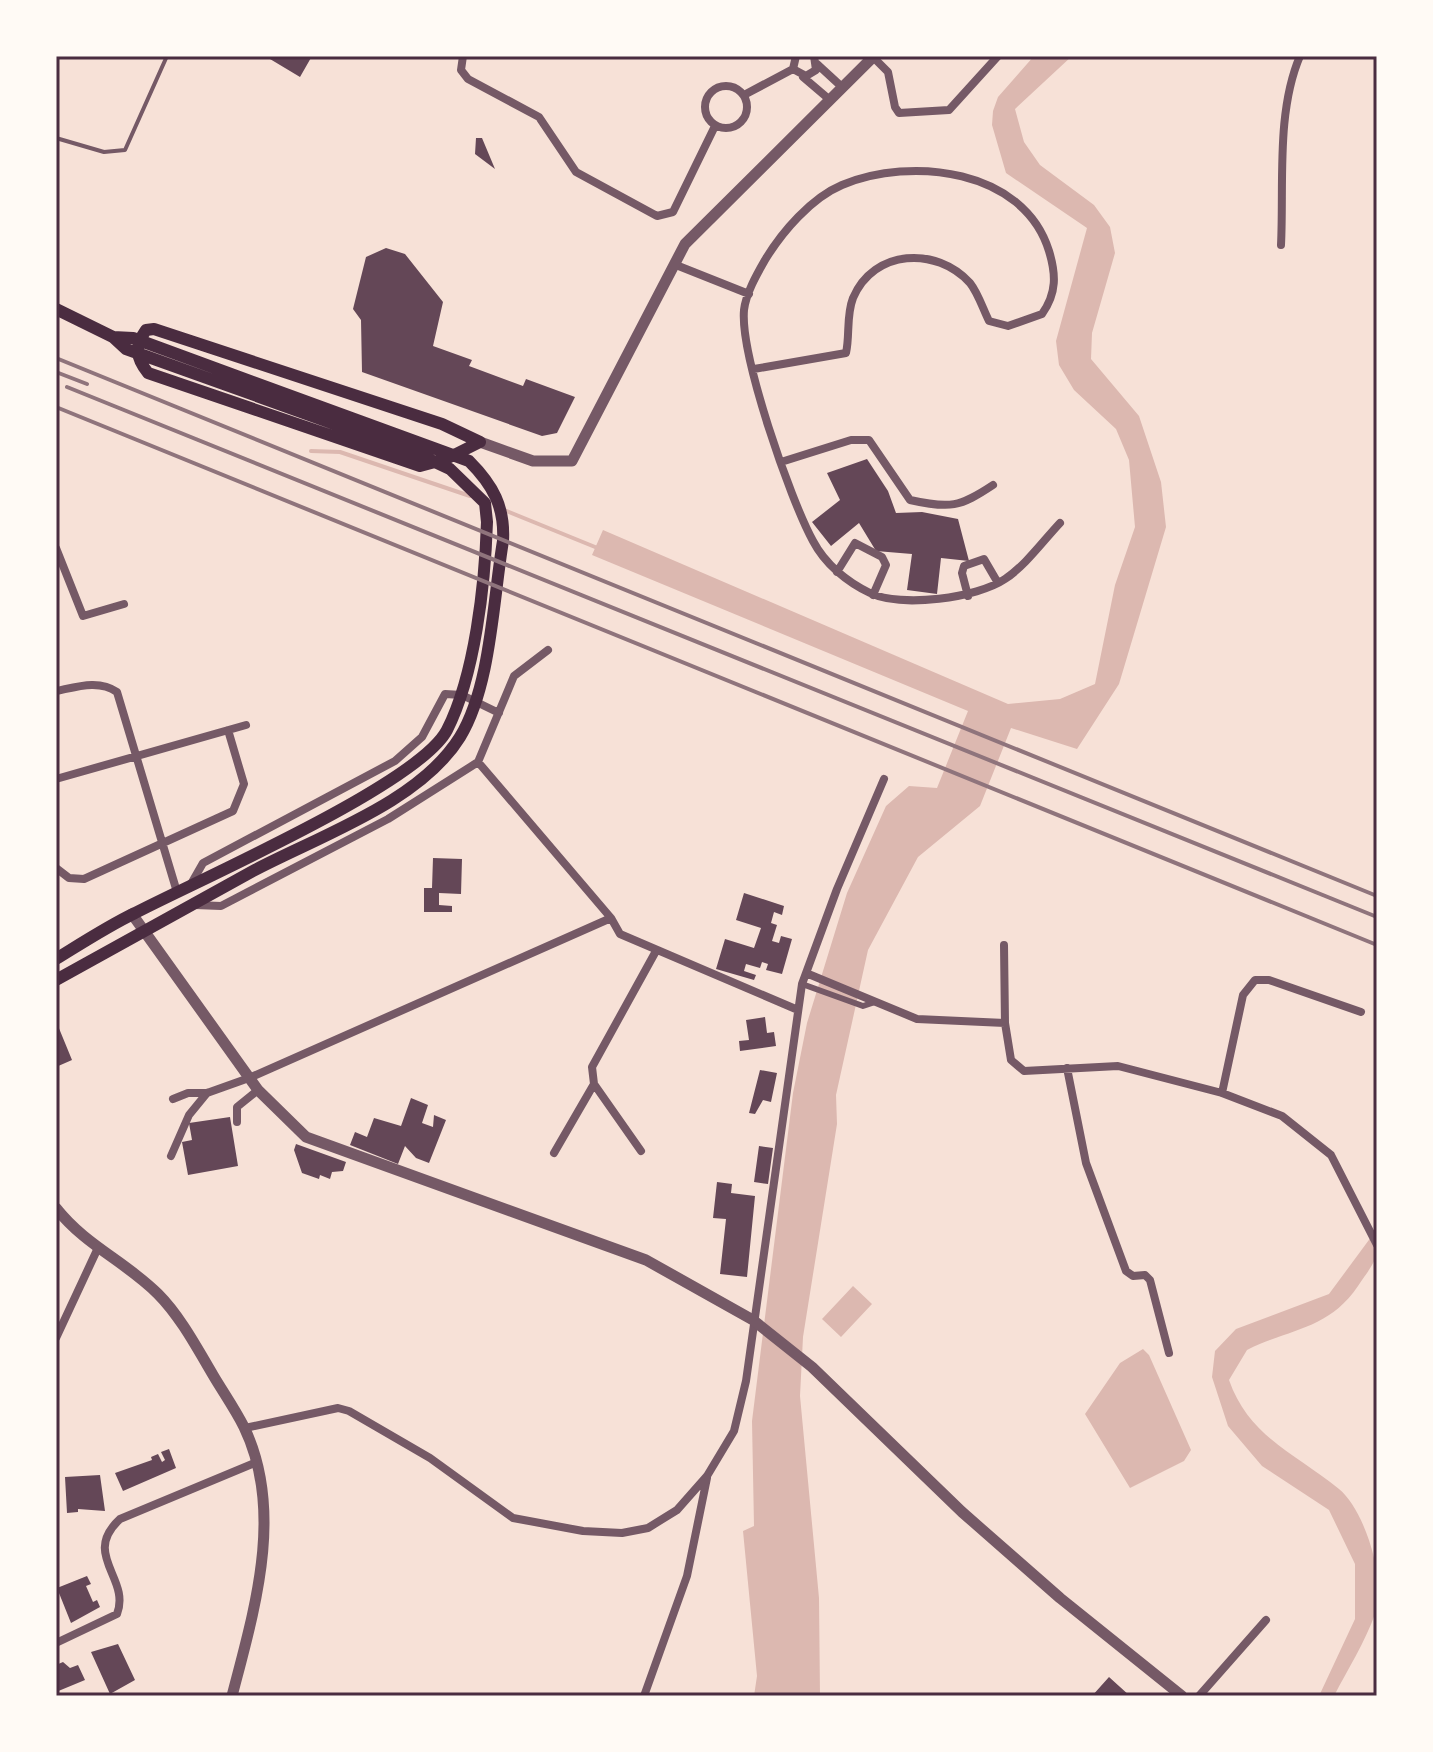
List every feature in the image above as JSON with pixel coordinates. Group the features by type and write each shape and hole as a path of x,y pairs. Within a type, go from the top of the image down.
{"main road":[{"path":"56,309 113,337 126,349 138,347 352,424 450,469 485,503 487,522 471,653 447,732 431,752 379,788 132,914 56,959"},
{"path":"154,329 442,424 480,442 446,459 420,466 148,373 138,347 146,330 154,329"},
{"path":"56,980 252,872 387,803 439,764 460,736 482,670 504,523 499,499 488,479 469,461 167,366 138,347"}],"street":[{"path":"463,56 461,70 468,79 539,117 576,172 657,216 673,212 715,126"},
{"path":"744,95 793,69 796,56"},
{"path":"480,442 533,461 572,461 685,244 874,56 888,72 899,113 949,110 998,56"},
{"path":"1281,245 1286,116 1291,77 1300,56"},
{"path":"802,76 813,73 815,60"},
{"path":"815,60 842,87"},
{"path":"793,69 830,100"},
{"path":"732,86 744,95 747,109 741,122 729,128 715,126 704,109 712,90 732,86"},
{"path":"754,369 846,353 852,300 865,278 888,263 913,256 945,262 971,284 989,321 1008,326 1042,314 1054,290 1054,267 1039,226 1022,207 986,183 913,171 876,174 839,186 805,211 773,246 749,294 744,310 754,369 781,462 814,542 837,572 873,595 912,599 968,596 998,583 1060,523"},
{"path":"676,265 749,294"},
{"path":"781,462 851,440 869,440 910,500 936,506 963,505 993,485"},
{"path":"837,572 855,543 882,557 886,565 873,595"},
{"path":"56,548 58,561 83,616 124,604"},
{"path":"968,596 962,573 964,566 984,559 998,583"},
{"path":"194,905 221,906 388,819 478,762 514,676 548,650"},
{"path":"56,691 90,684 117,692 177,892"},
{"path":"190,885 203,863 395,761 422,737 445,694 462,695 499,713"},
{"path":"56,779 246,725"},
{"path":"56,868 69,878 84,879 225,817 238,803 243,775 228,730"},
{"path":"478,762 611,918 620,934 798,1010"},
{"path":"245,1428 338,1408 349,1411 430,1458 513,1518 550,1522 583,1531 622,1533 648,1528 677,1510 707,1476 734,1431 758,1324 802,984 884,779"},
{"path":"132,914 258,1090 306,1137 646,1260 758,1324 812,1367 936,1490 1060,1598 1182,1696"},
{"path":"173,1099 188,1093 207,1093 249,1078 611,918"},
{"path":"1004,945 1005,1023 1011,1060 1016,1067 1024,1071 1118,1066 1222,1093 1282,1116 1317,1141 1341,1173 1377,1245"},
{"path":"641,1151 594,1084 592,1067 656,951"},
{"path":"806,973 863,1006 875,1002"},
{"path":"1222,1093 1243,995 1255,980 1269,980 1361,1012"},
{"path":"802,984 818,982 931,1022 1005,1023"},
{"path":"1067,1068 1086,1163 1126,1271 1133,1276 1145,1275 1150,1280 1169,1353"},
{"path":"554,1153 594,1084"},
{"path":"237,1122 237,1107 258,1090"},
{"path":"171,1156 189,1115 207,1093"},
{"path":"56,1208 71,1227 97,1250 126,1266 159,1295 196,1346 245,1428 257,1462 263,1509 262,1563 232,1696"},
{"path":"56,1338 97,1250"},
{"path":"56,1643 117,1614 119,1596 104,1547 107,1531 120,1519 257,1462"},
{"path":"644,1696 687,1576 707,1476"},
{"path":"1199,1696 1266,1620"}],"lane":[{"path":"56,138 104,152 125,150 167,56"}],"shaded area":[{"path":"1034,56 1072,56 1015,109 1024,142 1040,165 1094,205 1110,227 1115,253 1092,333 1091,359 1139,416 1161,482 1166,527 1119,684 1077,749 1011,728 980,806 918,857 868,950 836,1095 837,1124 803,1337 800,1396 819,1598 820,1696 754,1696 757,1676 743,1531 754,1526 752,1421 793,1093 807,1023 847,893 886,806 909,786 937,788 968,711 592,555 603,530 1008,704 1060,699 1095,684 1115,585 1135,527 1129,460 1116,429 1074,390 1059,365 1056,341 1087,228 1006,173 992,125 998,97"},
{"path":"1377,1229 1375,1260 1346,1300 1321,1320 1247,1350 1229,1380 1238,1400 1261,1430 1349,1499 1371,1547 1378,1584 1375,1614 1334,1696 1319,1696 1355,1619 1355,1564 1329,1510 1262,1466 1228,1426 1212,1377 1215,1351 1236,1329 1329,1294"},
{"path":"853,1286 872,1304 841,1337 822,1319"},
{"path":"1143,1349 1149,1355 1191,1450 1184,1461 1130,1488 1085,1414 1120,1363"}],"building":[{"path":"265,56 312,56 300,77"},
{"path":"476,138 482,138 495,169 475,154"},
{"path":"386,248 405,254 443,302 433,346 472,360 469,366 523,386 526,379 575,397 557,433 542,436 362,372 361,320 353,309 366,257"},
{"path":"867,459 888,491 896,513 922,512 958,519 969,561 941,558 937,594 907,590 912,554 876,551 859,523 831,546 812,522 840,500 827,473"},
{"path":"433,858 462,859 461,894 439,893 439,905 452,906 452,912 424,912 424,888 432,888"},
{"path":"744,893 784,906 782,915 774,912 771,923 777,925 772,941 779,943 781,936 792,939 782,974 766,970 768,964 762,962 760,968 746,964 744,971 756,975 754,980 716,969 725,939 754,948 761,928 736,920"},
{"path":"765,1017 767,1033 774,1032 776,1046 740,1051 739,1041 749,1040 746,1020"},
{"path":"56,1021 72,1060 56,1067"},
{"path":"760,1070 777,1073 771,1102 763,1100 755,1114 749,1113"},
{"path":"411,1098 428,1105 422,1123 433,1127 434,1115 446,1120 429,1163 416,1158 405,1146 398,1164 350,1145 355,1132 367,1137 374,1118 401,1126"},
{"path":"230,1117 238,1166 188,1175 182,1142 192,1140 189,1123"},
{"path":"296,1144 346,1162 343,1171 332,1172 330,1179 302,1173 294,1150"},
{"path":"759,1146 773,1148 768,1184 754,1182"},
{"path":"717,1182 732,1184 731,1193 755,1196 747,1277 720,1274 726,1219 713,1218"},
{"path":"169,1449 176,1468 123,1491 115,1473 152,1460 151,1457 158,1454 162,1462 165,1460 161,1452"},
{"path":"100,1475 105,1511 78,1509 78,1512 67,1513 65,1477"},
{"path":"87,1576 91,1584 86,1586 93,1602 97,1600 100,1607 71,1623 57,1588"},
{"path":"118,1644 135,1680 110,1694 91,1652"},
{"path":"63,1662 70,1668 78,1665 85,1680 56,1692 56,1665"},
{"path":"1109,1677 1130,1696 1092,1696"}],"waterway":[{"path":"311,451 340,452 470,496"},
{"path":"504,510 600,549"}],"railway":[{"path":"56,358 1377,896"},
{"path":"56,372 87,384"},
{"path":"67,387 1377,917"},
{"path":"56,407 1377,945"}]}
